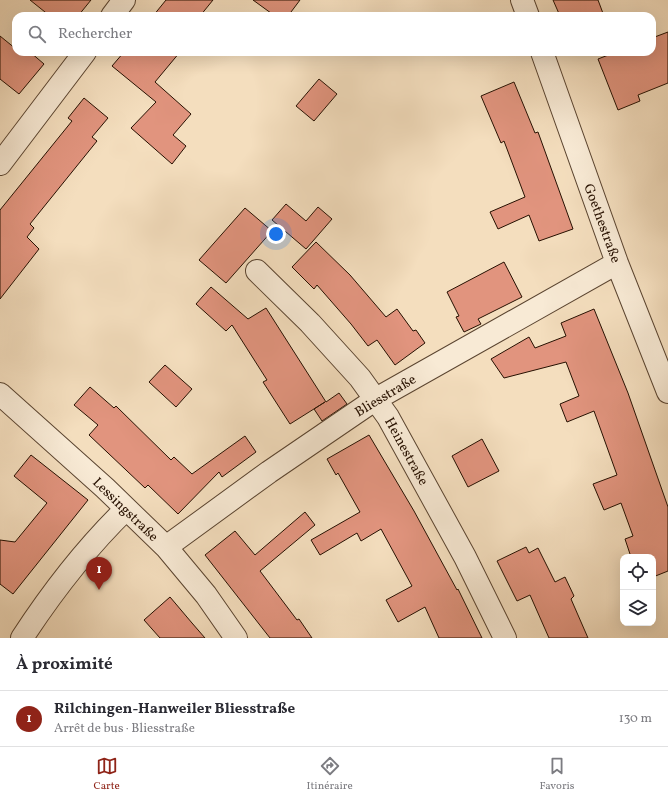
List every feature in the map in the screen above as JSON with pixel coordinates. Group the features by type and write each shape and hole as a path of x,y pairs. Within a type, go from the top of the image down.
{"street":[{"path":"115,12 124,0"},
{"path":"522,0 526,12"},
{"path":"0,164 82,56"},
{"name":"Goethestraße","path":"543,56 617,263 668,392"},
{"name":"Bliesstraße","path":"166,547 269,472 376,399 617,263"},
{"name":"Heinestraße","path":"257,271 310,323 360,378 376,399 388,417 461,551 505,638"},
{"name":"Lessingstraße","path":"0,394 106,488 166,547 206,595 236,638"},
{"path":"22,638 32,622 83,556 104,530 126,508"}],"building":[{"path":"30,0 91,0 81,12 45,12"},
{"path":"166,0 213,0 203,12 156,12"},
{"path":"253,0 300,0 291,12 270,12"},
{"path":"553,0 598,0 602,12 558,12"},
{"path":"668,32 668,83 638,95 640,101 618,110 598,59 606,56 656,56 656,36"},
{"path":"0,36 12,46 12,56 35,56 44,64 19,94 0,79"},
{"path":"121,56 177,56 155,82 191,114 173,135 186,146 172,164 131,128 156,102 112,66"},
{"path":"319,79 337,94 314,121 296,106"},
{"path":"514,82 535,133 538,132 573,229 539,241 529,215 498,229 490,212 525,197 504,141 501,143 481,96"},
{"path":"84,98 108,118 92,137 97,141 30,224 34,228 27,237 39,249 0,299 0,210 72,121 68,118"},
{"path":"286,204 306,221 318,207 332,219 306,249 272,220"},
{"path":"245,208 272,231 226,283 199,260"},
{"path":"316,242 350,275 386,317 397,309 413,331 416,330 425,343 395,365 377,340 368,346 317,285 314,289 292,267"},
{"path":"504,262 522,297 478,319 481,324 464,332 456,317 459,316 447,292"},
{"path":"211,287 248,319 266,308 326,402 339,393 347,404 322,421 314,409 325,402 290,424 263,382 267,380 232,325 226,331 196,304"},
{"path":"594,309 628,393 668,507 668,571 656,576 656,554 630,554 625,539 633,536 621,503 604,510 593,484 617,475 594,411 567,422 560,404 579,396 566,362 504,378 491,359 529,337 535,348 566,336 561,323"},
{"path":"165,365 192,389 176,407 149,382"},
{"path":"90,387 114,408 116,406 171,460 174,457 192,474 245,436 256,452 222,477 219,472 178,514 148,485 145,488 89,435 98,425 74,405"},
{"path":"369,435 414,511 457,590 458,589 482,638 439,638 425,607 398,622 386,600 412,586 381,529 361,541 357,533 320,555 311,540 360,512 338,473 336,475 327,459"},
{"path":"482,439 499,471 468,487 452,456"},
{"path":"31,455 88,500 13,594 0,584 0,540 15,542 47,503 14,476"},
{"path":"305,512 315,525 260,571 297,620 299,619 312,638 270,638 205,555 235,531 255,555"},
{"path":"526,547 529,553 538,548 555,582 565,577 574,596 571,599 588,638 549,638 530,595 517,601 497,561"},
{"path":"170,597 205,638 160,638 144,620"}],"place":[{"name":"Rilchingen-Hanweiler Bliesstraße","path":"99,590"}]}
